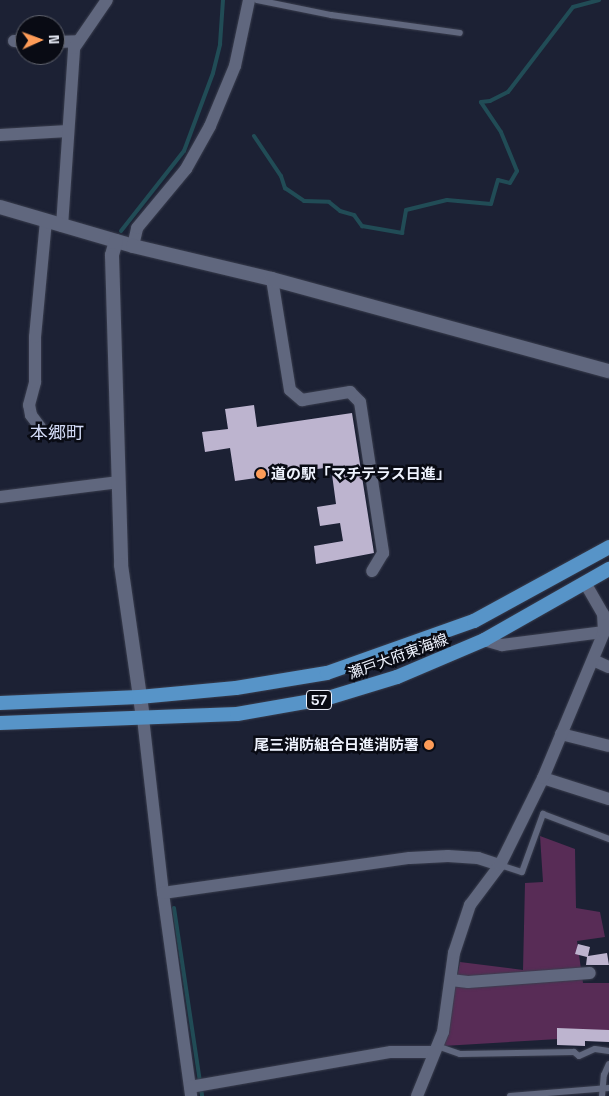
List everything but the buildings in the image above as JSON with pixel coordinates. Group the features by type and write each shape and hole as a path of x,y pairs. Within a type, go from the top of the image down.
{"main road":[{"name":"瀬戸大府東海線","path":"0,703 139,697 236,688 318,674 393,652 474,621 609,547"},
{"name":"瀬戸大府東海線","path":"0,723 237,714 328,698 397,677 484,640 609,569"}],"street":[{"path":"62,226 74,48 107,0"},
{"path":"133,246 137,228 186,169 210,126 235,66 249,0"},
{"path":"65,42 78,41"},
{"path":"0,134 68,131"},
{"path":"0,207 116,242 272,279 609,371"},
{"path":"40,427 31,415 29,405 35,382 35,337 46,221"},
{"path":"116,242 112,256 121,565 163,893 191,1092 391,1052 435,1049"},
{"path":"272,279 290,390 302,400 350,392 360,402 383,553 372,571"},
{"path":"0,497 119,482"},
{"path":"417,1096 443,1032 454,953 470,905 500,865 543,778 604,632 603,614 585,583"},
{"path":"484,640 502,645 604,632"},
{"path":"593,660 609,667"},
{"path":"562,734 609,746"},
{"path":"543,778 609,799"},
{"path":"163,893 410,858 448,856 478,858 500,865"},
{"path":"451,980 468,982 590,973"}],"lane":[{"path":"257,0 331,15 460,33"},
{"path":"500,865 522,872 543,814 609,839"},
{"path":"435,1049 460,1054 574,1052 579,1056 595,1049 609,1051"},
{"path":"510,1096 605,1091 609,1064"}],"shaded area":[{"path":"540,836 575,849 576,908 600,912 605,937 577,941 583,983 609,983 609,1036 443,1046 460,962 523,970 525,883 543,882"}],"waterway":[{"path":"121,231 184,151 213,73 220,44 223,0"},
{"path":"254,136 281,176 285,188 304,201 329,202 340,211 354,215 362,226 402,233 406,210 447,200 491,204 498,180 510,183 517,171 501,132 481,102 490,101 508,92 573,7 599,0"},
{"path":"174,908 202,1096"}],"place":[{"name":"道の駅「マチテラス日進」","path":"261,474"},
{"name":"尾三消防組合日進消防署","path":"429,745"}],"district":[{"name":"本郷町","path":"57,433"}]}
